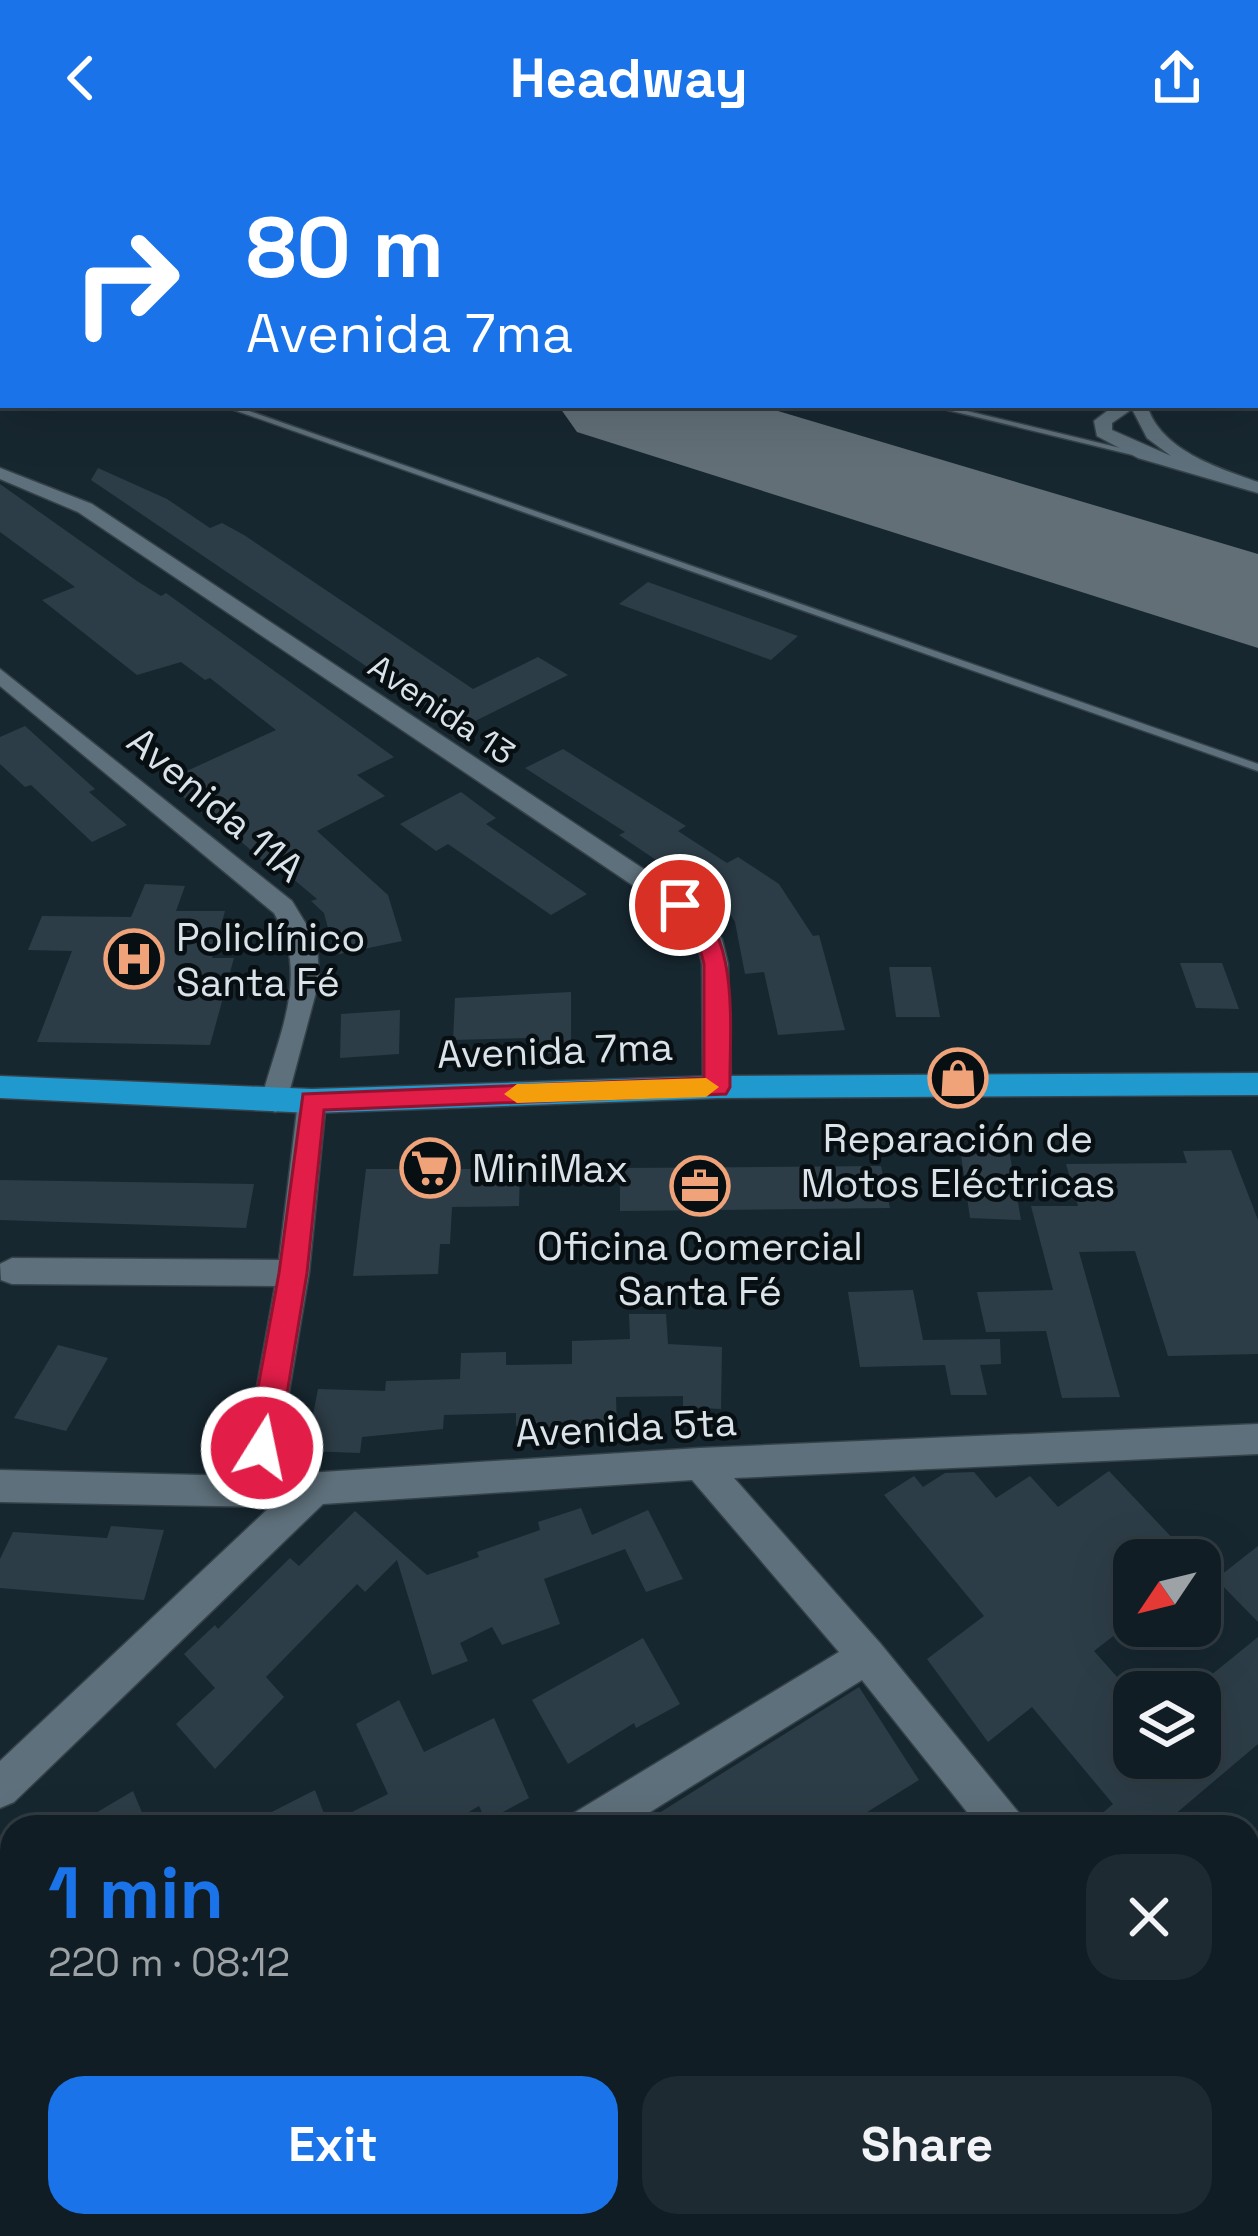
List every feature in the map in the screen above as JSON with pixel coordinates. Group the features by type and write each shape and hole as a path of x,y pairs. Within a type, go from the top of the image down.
{"highway":[{"name":"Avenida 7ma","path":"0,1087 312,1101 717,1087 1258,1084"}],"street":[{"path":"1122,408 1103,422 1103,432 1144,454 1258,488"},
{"path":"1139,408 1150,433 1230,479"},
{"name":"Avenida 13","path":"0,473 85,508 680,905 709,939 716,964 717,1087"},
{"name":"Avenida 11A","path":"0,675 284,907 304,942 306,980 275,1101"},
{"path":"255,1492 293,1273 312,1101"},
{"path":"12,1271 293,1273"},
{"name":"Avenida 5ta","path":"0,1486 255,1492 700,1464 1258,1439"},
{"path":"700,1464 867,1656 995,1815"},
{"path":"0,1788 314,1489"},
{"path":"608,1815 867,1656"}],"lane":[{"path":"233,408 1258,769"},
{"path":"945,408 1144,454"}],"building":[{"path":"98,468 167,499 210,528 222,523 244,535 473,689 538,657 568,675 459,729 91,480"},
{"path":"0,484 137,581 161,596 166,593 394,757 357,775 385,796 317,831 388,895 402,941 335,955 324,913 311,901 317,899 267,857 262,860 227,829 223,831 165,781 276,730 210,678 205,680 181,662 137,675 42,600 75,587 0,532"},
{"path":"648,582 798,636 771,660 619,604"},
{"path":"25,726 127,825 92,842 31,785 25,787 0,764 0,737"},
{"path":"563,749 686,826 678,831 727,863 738,857 779,884 813,936 819,935 845,1030 778,1035 764,972 745,974 735,922 726,908 687,880 681,883 651,863 656,860 619,835 625,832 525,768"},
{"path":"461,792 496,818 486,824 587,894 551,915 448,844 436,851 400,824"},
{"name":"Policlínico Santa Fé","path":"145,884 185,886 176,911 225,911 212,958 234,958 210,1045 37,1042 72,951 28,950 42,916 131,917"},
{"path":"1180,963 1222,963 1239,1009 1196,1008"},
{"path":"889,967 931,967 940,1017 896,1017"},
{"path":"571,992 571,1053 532,1054 532,1038 453,1040 455,998"},
{"path":"400,1010 399,1054 340,1058 341,1014"},
{"path":"960,1148 1009,1150 1021,1220 970,1218"},
{"path":"1231,1150 1258,1220 1258,1354 1168,1356 1135,1251 1079,1252 1120,1397 1062,1398 1046,1331 986,1332 977,1292 1053,1290 1031,1206 1078,1206 1066,1164 1187,1163 1183,1151"},
{"path":"881,1166 890,1208 620,1211 620,1168"},
{"path":"366,1169 520,1169 519,1206 452,1207 450,1244 440,1244 438,1274 353,1276"},
{"path":"0,1180 254,1184 246,1228 0,1220"},
{"path":"913,1290 923,1340 1000,1339 1001,1364 980,1365 987,1395 951,1395 945,1365 860,1367 848,1292"},
{"path":"629,1314 666,1314 668,1344 722,1347 721,1409 683,1407 683,1396 616,1397 617,1428 516,1426 516,1413 444,1415 443,1429 362,1437 360,1453 306,1451 318,1389 385,1391 386,1381 460,1379 461,1353 506,1352 506,1365 572,1364 572,1341 630,1339"},
{"path":"58,1345 108,1358 66,1431 14,1418"},
{"path":"1109,1471 1173,1539 1113,1539 1113,1636 1094,1651 1113,1672 1113,1779 1217,1779 1174,1815 1100,1815 1113,1804 1032,1707 988,1742 927,1659 984,1616 884,1495 914,1476 923,1487 945,1473 974,1472 996,1498 1030,1476 1058,1507"},
{"path":"581,1508 592,1535 648,1510 683,1579 646,1592 625,1549 544,1579 560,1624 502,1645 492,1627 460,1643 468,1661 432,1675 397,1560 365,1592 357,1584 266,1677 284,1697 215,1769 176,1724 215,1688 184,1654 215,1625 218,1629 290,1558 299,1566 355,1511 427,1575 540,1530 538,1522"},
{"path":"111,1526 164,1530 144,1600 0,1588 0,1559 13,1532 107,1538"},
{"path":"1258,1546 1258,1622 1221,1584 1221,1575"},
{"path":"1258,1637 1258,1744 1221,1775 1221,1671 1216,1671"},
{"path":"643,1638 680,1704 636,1728 634,1723 568,1764 532,1700"},
{"path":"859,1687 919,1780 862,1815 656,1815"},
{"path":"399,1700 424,1752 494,1718 529,1798 497,1815 483,1815 479,1806 464,1815 346,1815 388,1794 356,1724"},
{"path":"315,1790 325,1815 266,1815"},
{"path":"133,1791 143,1815 92,1815"}],"runway":[{"path":"632,408 1258,602"}],"slow traffic":[{"path":"517,1094 706,1087"}],"place":[{"name":"Policlínico Santa Fé","path":"134,959"},
{"name":"Reparación de Motos Eléctricas","path":"958,1078"},
{"name":"MiniMax","path":"430,1168"},
{"name":"Oficina Comercial Santa Fé","path":"700,1186"}],"route":[{"path":"262,1448 293,1273 312,1101 717,1087 716,964 709,939 680,905"}]}
